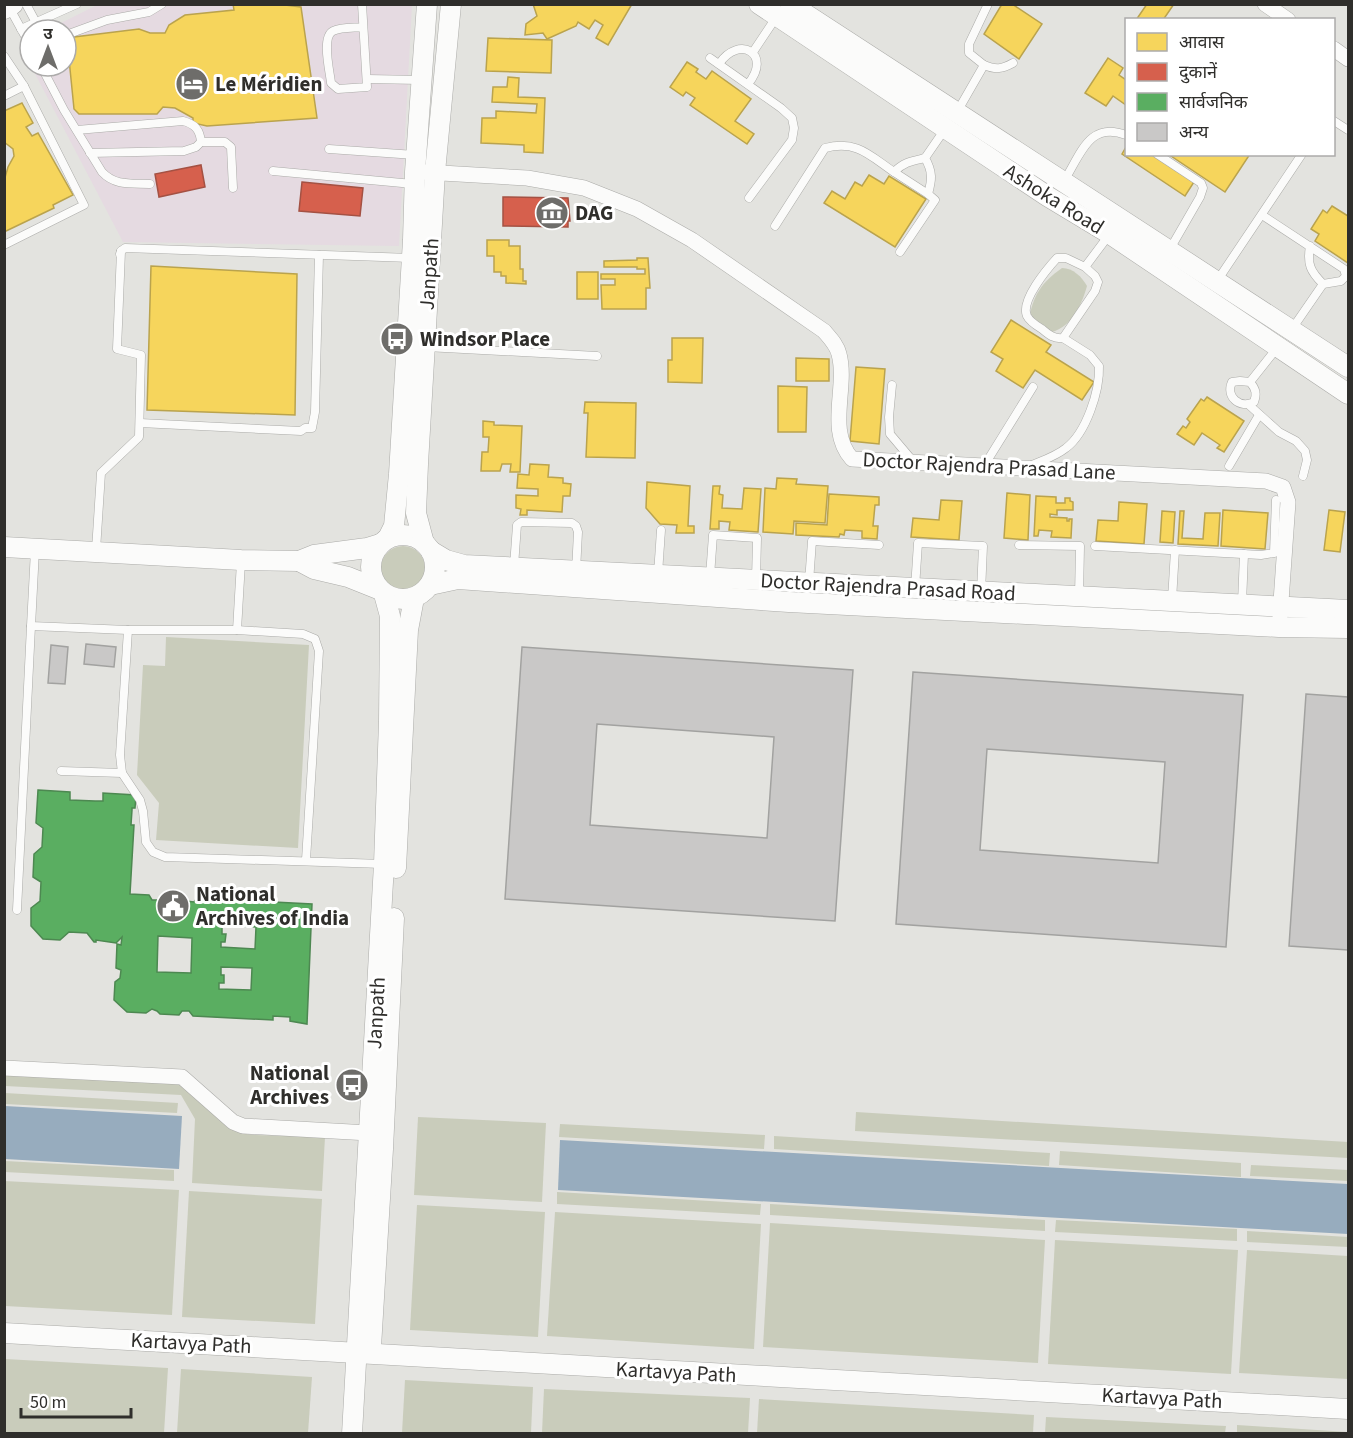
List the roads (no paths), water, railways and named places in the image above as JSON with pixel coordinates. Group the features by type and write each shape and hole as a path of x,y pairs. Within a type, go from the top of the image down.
{"main road":[{"name":"Janpath","path":"384,541 394,526 399,474 428,4"},
{"name":"Janpath","path":"428,547 416,513 435,172 451,4"},
{"name":"Ashoka Road","path":"759,4 784,8 951,121 1047,196 1169,251 1348,367"},
{"name":"Ashoka Road","path":"951,121 1064,183 1115,226 1278,347 1348,394"},
{"path":"4,547 299,561 314,555 367,548 407,535 428,547 435,568 430,585 425,591 414,598 398,600 348,577 314,569 299,561"},
{"path":"381,591 370,571 371,561 384,541"},
{"name":"Doctor Rajendra Prasad Road","path":"428,547 446,560 464,565 1242,606 1280,617 1348,628"},
{"name":"Doctor Rajendra Prasad Road","path":"430,585 458,579 789,602 1280,617 1348,610"},
{"name":"Janpath","path":"352,1434 364,1354 384,1137 387,934 384,864 390,616 381,591"},
{"name":"Janpath","path":"366,1434 364,1354 369,1133 387,934 408,630 414,598"},
{"name":"Kartavya Path","path":"4,1333 1348,1408"}],"street":[{"path":"1265,4 1285,18"},
{"path":"1335,50 1348,58"},
{"name":"Doctor Rajendra Prasad Lane","path":"416,170 527,178 584,188 637,209 692,240 824,331 834,342 839,354 841,372 839,429 845,452 852,459 1266,481 1283,487 1288,502 1280,617"},
{"path":"4,1068 182,1077 233,1122 243,1126 369,1133"}],"lane":[{"path":"78,30 88,25 149,12 162,4"},
{"path":"362,4 368,87 338,89 331,83 326,41 328,34 334,30 363,27"},
{"path":"988,4 969,44 969,52 984,65 994,69 1002,69 1013,63"},
{"path":"13,6 28,18"},
{"path":"13,6 18,20"},
{"path":"52,18 74,6"},
{"path":"753,52 784,8"},
{"path":"719,64 728,54 736,50 745,49 753,52"},
{"path":"748,84 753,78 757,64 753,52"},
{"path":"4,56 24,86 84,205 4,245"},
{"path":"710,58 792,118 794,128 792,140 749,198"},
{"path":"894,172 902,164 925,158 951,121 984,65"},
{"path":"48,78 76,130 109,180 118,183 150,184"},
{"path":"368,79 422,80"},
{"path":"4,96 24,86"},
{"path":"76,130 183,121 197,128 201,142"},
{"path":"1335,122 1348,130"},
{"path":"1064,183 1091,138 1100,132 1113,130 1125,135"},
{"path":"90,153 184,151 196,147 201,142 225,142 231,147 234,166 233,188"},
{"path":"776,226 825,148 849,145 859,149 935,200 900,252"},
{"path":"329,149 416,170"},
{"path":"1160,156 1201,183 1203,188 1169,251"},
{"path":"1216,282 1301,156"},
{"path":"925,158 932,170 928,194"},
{"path":"273,171 416,170"},
{"path":"1250,382 1291,330 1323,284 1341,280 1346,276 1344,269 1262,215"},
{"path":"1085,267 1115,226"},
{"path":"1310,246 1307,260 1309,269 1323,284"},
{"path":"96,552 101,472 139,437 141,356 117,349 121,252 125,248 412,258"},
{"path":"140,423 301,431 305,428 312,428 315,412 319,255"},
{"path":"1021,469 1050,458 1067,447 1088,418 1098,388 1099,366 1090,355 1063,338 1055,339 1026,315 1026,304 1044,271 1057,258 1066,258 1085,267 1098,282 1095,291 1063,338"},
{"path":"424,347 597,356"},
{"path":"1232,382 1250,382 1257,395 1254,402 1249,405 1240,404 1232,398 1229,392 1232,382"},
{"path":"892,385 890,434 915,463"},
{"path":"984,466 1033,387"},
{"path":"1249,405 1279,432 1296,441 1305,451 1307,460 1303,476"},
{"path":"1229,466 1259,415"},
{"path":"1095,546 1244,554 1274,553 1276,500"},
{"path":"514,567 517,525 521,522 572,523 578,532 576,571"},
{"path":"658,574 661,530"},
{"path":"710,578 712,535 757,538 756,580"},
{"path":"809,584 812,541 879,545"},
{"path":"915,589 918,543 972,545 983,546 981,592"},
{"path":"1018,544 1080,546 1079,598"},
{"path":"17,910 35,548"},
{"path":"1172,603 1176,550"},
{"path":"1242,606 1244,554"},
{"path":"237,630 241,560"},
{"path":"31,626 128,630 237,630 303,634 315,639 318,651 306,860"},
{"path":"128,630 120,755 122,773 140,800 146,842 153,852 165,857 384,864"},
{"path":"61,771 122,773"}],"water":[{"path":"5,1106 182,1116 179,1169 5,1159"},
{"path":"560,1140 1348,1184 1348,1234 558,1190"}],"place":[{"name":"Le Méridien","path":"192,84"},
{"name":"DAG","path":"552,213"},
{"name":"Windsor Place","path":"397,339"},
{"name":"National Archives of India","path":"173,906"},
{"name":"National Archives","path":"352,1085"}]}
